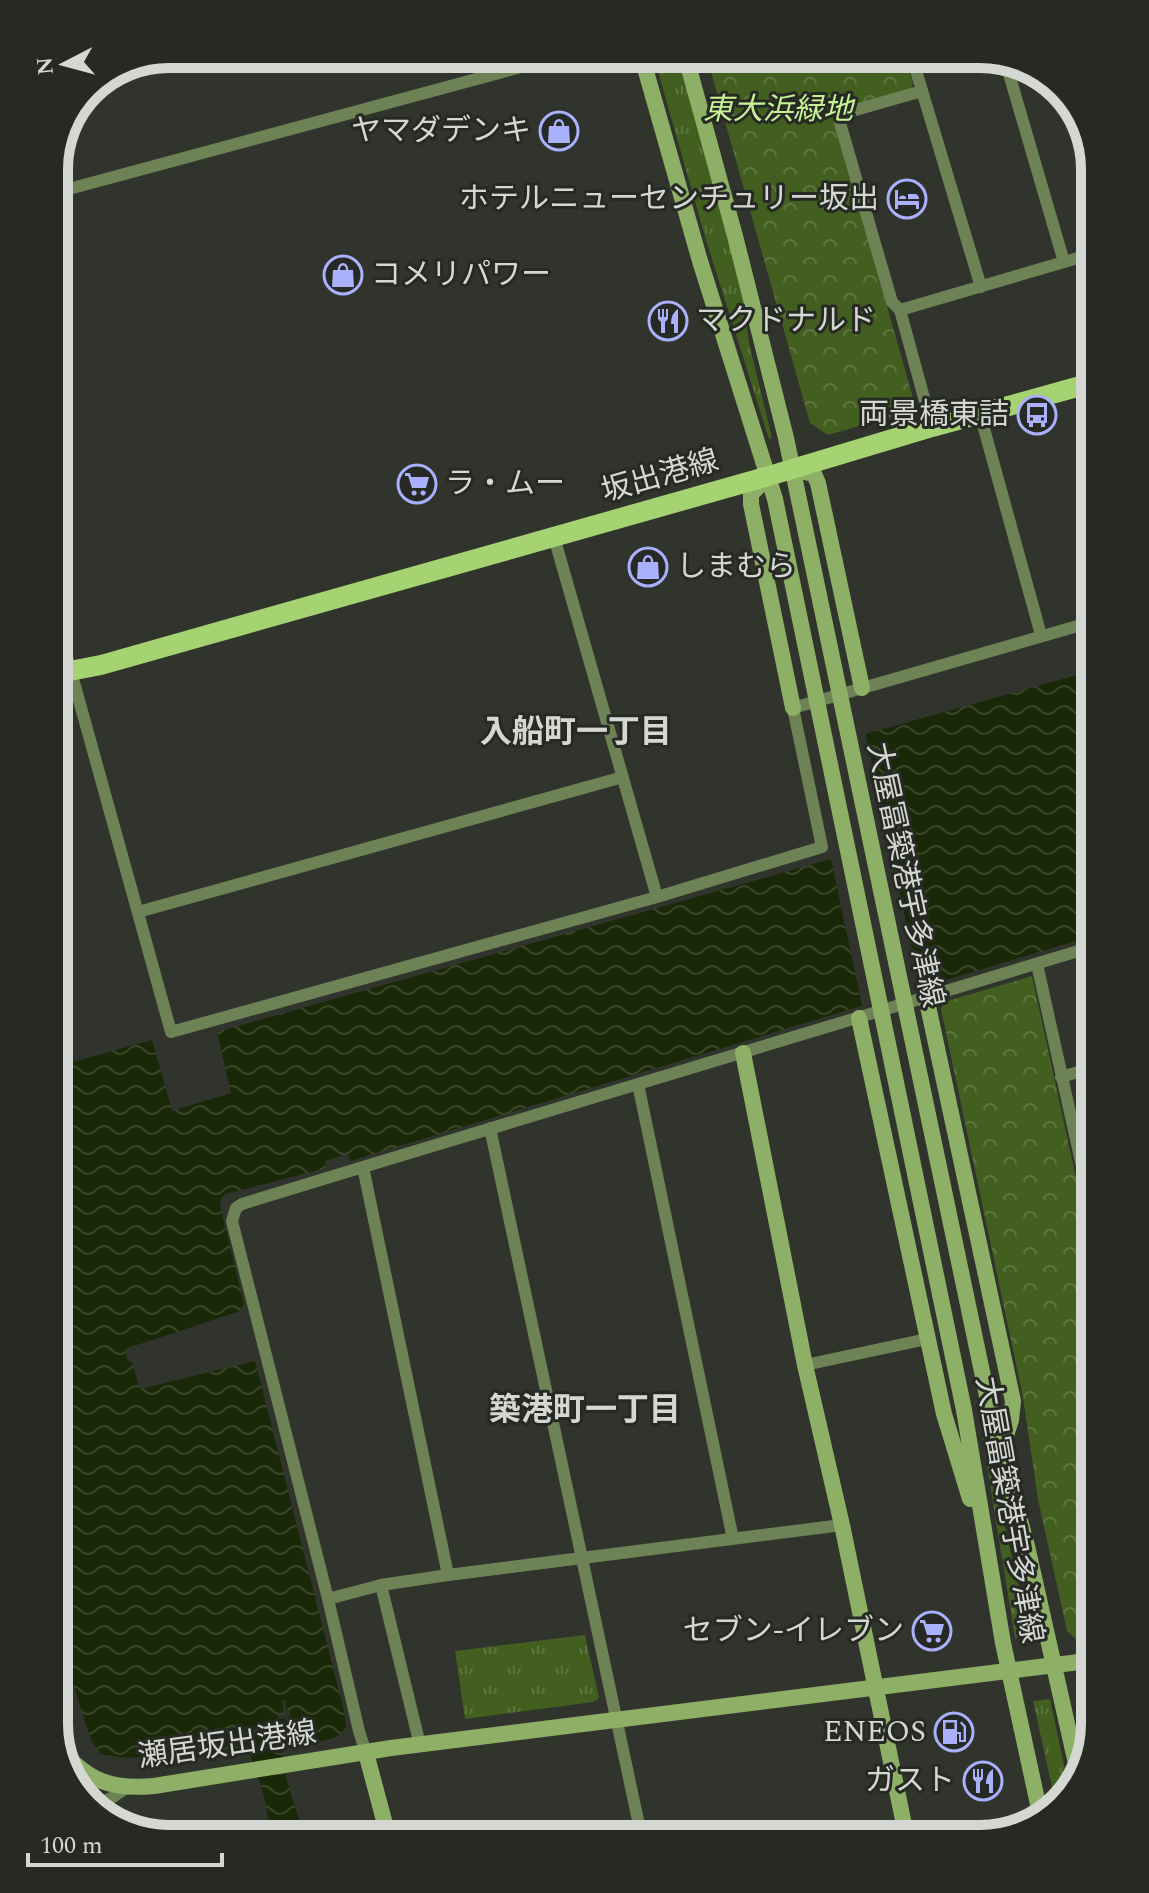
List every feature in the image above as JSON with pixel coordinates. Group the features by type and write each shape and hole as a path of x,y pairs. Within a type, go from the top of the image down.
{"main road":[{"name":"大屋冨築港宇多津線","path":"645,68 700,261 769,476 779,518 964,1410 1010,1671"},
{"name":"大屋冨築港宇多津線","path":"366,1753 1054,1665 1027,1546 989,1405 793,469 735,236 689,68"},
{"name":"坂出港線","path":"68,671 117,660 1081,386"},
{"path":"793,469 814,474 818,483 862,688"},
{"path":"769,476 751,494 751,504 793,708"},
{"path":"926,997 1013,1401 1011,1420 1001,1451"},
{"path":"859,1018 944,1414 988,1554"},
{"path":"743,1053 805,1365 842,1525 904,1825"},
{"path":"1075,1759 1054,1665 1081,1662"},
{"path":"1010,1671 1038,1806"},
{"path":"366,1753 385,1825"},
{"name":"瀬居坂出港線","path":"78,1769 92,1778 126,1788 366,1753"}],"street":[{"path":"68,189 517,68"},
{"path":"915,68 981,287"},
{"path":"1009,72 1064,262"},
{"path":"922,91 845,113 840,123 892,302 900,310 932,427"},
{"path":"900,310 1081,257"},
{"path":"980,414 1041,635"},
{"path":"554,537 657,897"},
{"path":"68,688 138,912 171,1032 657,897 822,847 793,708 1081,625"},
{"path":"138,912 623,777"},
{"path":"366,1753 232,1221 236,1208 490,1128 1081,950"},
{"path":"1037,964 1081,1164"},
{"path":"1061,1077 1081,1071"},
{"path":"638,1084 733,1539"},
{"path":"490,1128 639,1825"},
{"path":"363,1167 448,1575"},
{"path":"805,1365 927,1339"},
{"path":"328,1599 381,1585 448,1575 842,1525"},
{"path":"381,1585 420,1745"},
{"path":"104,1801 126,1788"}],"green space":[{"path":"657,68 682,68 729,235 744,302 749,343 772,438 769,439 706,240"},
{"name":"東大浜緑地","path":"710,68 908,68 913,84 910,90 833,115 915,405 912,411 828,435 810,423"},
{"path":"1032,976 1081,1201 1081,1640 1077,1640 1067,1631 1038,1499 1023,1397 941,1009 944,1002"},
{"path":"979,1416 1030,1635 1015,1638"},
{"path":"585,1635 599,1698 593,1702 465,1719 455,1651"},
{"path":"1081,1688 1081,1712 1077,1693"},
{"path":"1050,1699 1066,1776 1053,1793 1033,1701"}],"water":[{"path":"1081,674 1081,939 350,1161 347,1154 325,1161 326,1168 226,1194 221,1198 220,1206 244,1304 240,1311 125,1349 140,1389 255,1361 346,1727 337,1737 292,1746 290,1710 286,1710 285,1700 282,1700 284,1714 278,1715 278,1719 285,1718 288,1740 285,1740 281,1762 301,1825 270,1825 261,1784 248,1750 126,1758 101,1754 91,1740 68,1668 68,1063 152,1040 172,1111 231,1093 217,1032 888,843 882,812 833,743"}],"pier":[{"path":"865,730 921,992 863,1010 830,855 884,840 880,817 849,825 831,739"}],"place":[{"name":"ヤマダデンキ","path":"559,131"},
{"name":"ホテルニューセンチュリー坂出","path":"907,199"},
{"name":"コメリパワー","path":"343,275"},
{"name":"マクドナルド","path":"668,321"},
{"name":"両景橋東詰","path":"1037,415"},
{"name":"ラ・ムー","path":"417,484"},
{"name":"しまむら","path":"648,567"},
{"name":"セブン-イレブン","path":"932,1631"},
{"name":"ENEOS","path":"954,1732"},
{"name":"ガスト","path":"983,1781"}],"district":[{"name":"入船町一丁目","path":"576,732"},
{"name":"築港町一丁目","path":"585,1410"}]}
